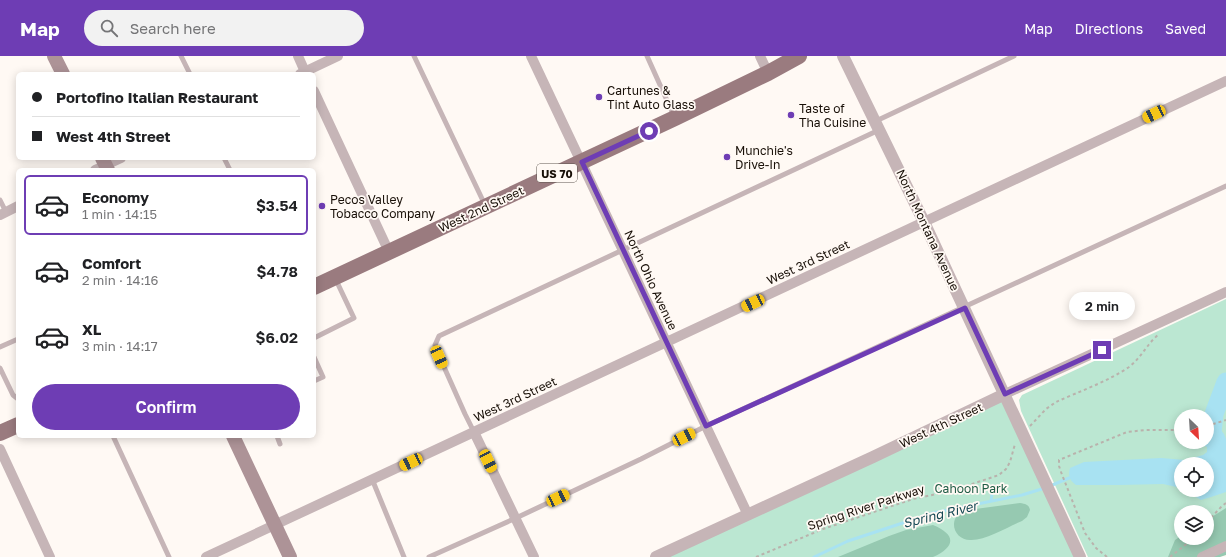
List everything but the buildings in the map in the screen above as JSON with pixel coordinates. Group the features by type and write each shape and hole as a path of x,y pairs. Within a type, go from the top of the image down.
{"main road":[{"path":"54,56 62,72"},
{"name":"West 2nd Street","path":"316,285 675,118 768,73 799,56"},
{"path":"0,433 16,426"},
{"path":"234,438 290,557"}],"street":[{"path":"298,56 304,72"},
{"path":"306,72 338,56"},
{"name":"North Ohio Avenue","path":"531,56 748,515"},
{"path":"760,56 768,73"},
{"name":"North Montana Avenue","path":"843,56 878,125 965,308 1080,557"},
{"name":"West 3rd Street","path":"206,557 1226,81"},
{"path":"316,95 389,252"},
{"path":"103,166 116,160"},
{"path":"3,213 16,207"},
{"name":"West 4th Street","path":"656,557 1226,292"},
{"path":"474,432 534,557"},
{"path":"0,449 50,557"},
{"path":"1202,557 1224,550"}],"lane":[{"path":"181,56 189,72"},
{"path":"414,56 486,207"},
{"path":"647,56 675,118"},
{"path":"474,432 439,357 435,345 439,336 623,249 878,125 1014,56"},
{"path":"429,557 641,459 706,426 965,308 1226,186"},
{"path":"0,200 3,213"},
{"path":"316,337 354,318 334,277"},
{"path":"0,347 16,340"},
{"path":"316,361 323,377 316,380"},
{"path":"0,368 13,396 16,398"},
{"path":"114,438 169,557"},
{"path":"278,438 280,444"},
{"path":"372,479 404,557"}],"path":[{"name":"Spring River Parkway","path":"756,557 822,529 913,499 951,490 999,475 1006,469 1010,462 1015,444 1046,408 1130,367 1149,345 1161,334"},
{"path":"1214,424 1226,420"},
{"path":"1107,557 1096,548 1085,533 1061,472 1059,460 1127,432 1145,430 1174,430"},
{"path":"1214,515 1226,503"},
{"path":"1170,557 1185,545"}],"green space":[{"path":"1226,299 1226,537 1214,543 1214,505 1174,505 1174,545 1210,545 1185,557 1088,557 1021,411 1019,400 1022,395"},
{"name":"Cahoon Park","path":"1005,394 1080,557 656,557"},
{"path":"1020,503 1029,507 1030,510 1027,517 1022,521 989,536 976,540 966,540 959,536 955,530 955,519 968,510"},
{"path":"1226,508 1226,555 1220,557 1168,557 1174,542 1174,545 1214,545 1214,516"},
{"path":"933,525 946,533 950,541 946,549 933,557 838,557 906,530"}],"water":[{"path":"1220,429 1226,439 1226,492 1214,496 1214,457 1196,457 1203,455 1207,452 1207,449 1214,449 1214,431"},
{"path":"1161,458 1174,459 1174,486 1163,484 1076,485 1072,481 1069,473 1070,468 1084,462"},
{"path":"1196,497 1211,497 1201,500"}],"waterway":[{"name":"Spring River","path":"1214,414 1226,382"},
{"name":"Spring River","path":"1050,486 1069,478"},
{"path":"991,501 993,487"},
{"name":"Spring River","path":"814,557 848,541 933,513 1022,495 1045,488"}],"place":[{"name":"Cartunes & Tint Auto Glass","path":"599,97"},
{"name":"Taste of Tha Cuisine","path":"791,115"},
{"name":"Munchie's Drive-In","path":"727,157"},
{"name":"Pecos Valley Tobacco Company","path":"322,206"}],"route":[{"path":"649,131 582,162 706,426 965,308 1005,394 1102,350"}]}
